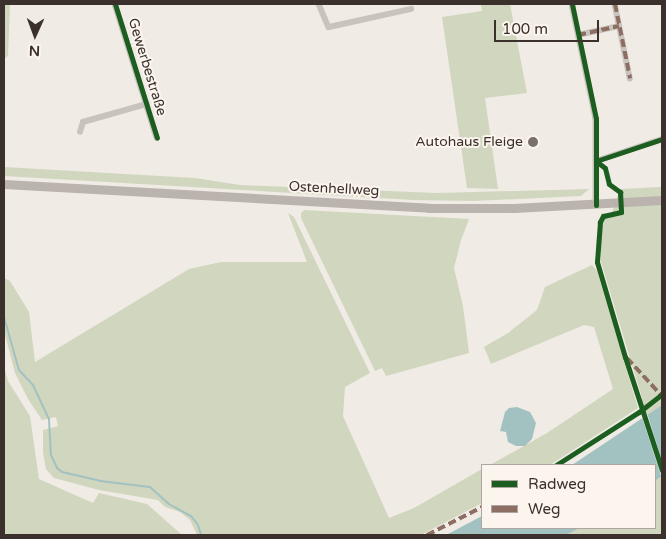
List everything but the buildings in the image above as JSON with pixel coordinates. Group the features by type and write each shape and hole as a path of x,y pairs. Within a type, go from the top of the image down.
{"main road":[{"name":"Ostenhellweg","path":"4,184 429,208 596,205 662,200"}],"street":[{"name":"Gewerbestraße","path":"115,4 157,138"},
{"path":"319,4 329,27 411,9"},
{"path":"572,4 596,114 596,205"},
{"path":"615,4 630,78"},
{"path":"578,35 619,26"},
{"name":"Gewerbestraße","path":"80,132 83,122 146,104"},
{"path":"596,161 662,139"}],"green space":[{"path":"4,4 10,4 8,56 4,59"},
{"path":"481,4 510,4 527,93 485,98 498,189 467,188 442,17 482,11"},
{"path":"4,167 195,178 240,185 437,193 589,189 581,196 474,201 413,200 4,176"},
{"path":"662,187 662,405 642,419 642,398 601,262 601,213 612,213 620,189"},
{"path":"304,210 469,219 461,240 454,268 463,306 469,353 386,376 382,368 375,371 301,218 301,213"},
{"path":"288,213 294,217 370,373 345,387 343,416 389,518 414,508 481,470 481,504 421,535 197,535 190,520 180,512 165,507 158,500 99,490 54,478 46,469 43,453 43,430 58,426 56,417 42,420 28,399 15,373 4,331 4,278 10,281 29,312 35,362 189,269 221,262 307,262"},
{"path":"592,265 597,271 638,408 552,464 492,464 547,433 613,389 594,327 584,325 491,364 484,347 508,333 537,310 545,287"},
{"path":"4,366 8,381 30,416 39,479 93,503 99,493 147,504 182,535 4,535"},
{"path":"662,476 662,535 566,535 578,529 656,529 656,480"}],"water":[{"path":"662,405 662,476 656,480 656,464 574,464"},
{"path":"517,407 530,412 536,423 532,439 525,446 516,446 508,442 506,432 500,431 505,412 509,408"},
{"path":"481,517 481,529 578,529 566,535 446,535"}],"pier":[{"path":"647,413 662,461 662,479 642,417"}],"waterway":[{"path":"4,317 19,370 33,385 49,419 51,455 57,468 62,472 100,481 150,487 169,504 191,516 198,525 201,535"}],"marked path":[{"path":"615,4 630,78"},
{"path":"578,35 619,26"},
{"path":"627,358 661,395"},
{"path":"427,535 481,508"}],"cycle path":[{"path":"115,4 157,138"},
{"path":"572,4 596,119 596,205"},
{"path":"596,161 662,139"},
{"path":"596,161 605,168 609,184 620,192 621,212 603,216 600,222 597,262 625,357 662,470"},
{"path":"558,464 639,412 662,394"}],"place":[{"name":"Autohaus Fleige","path":"533,142"}]}
